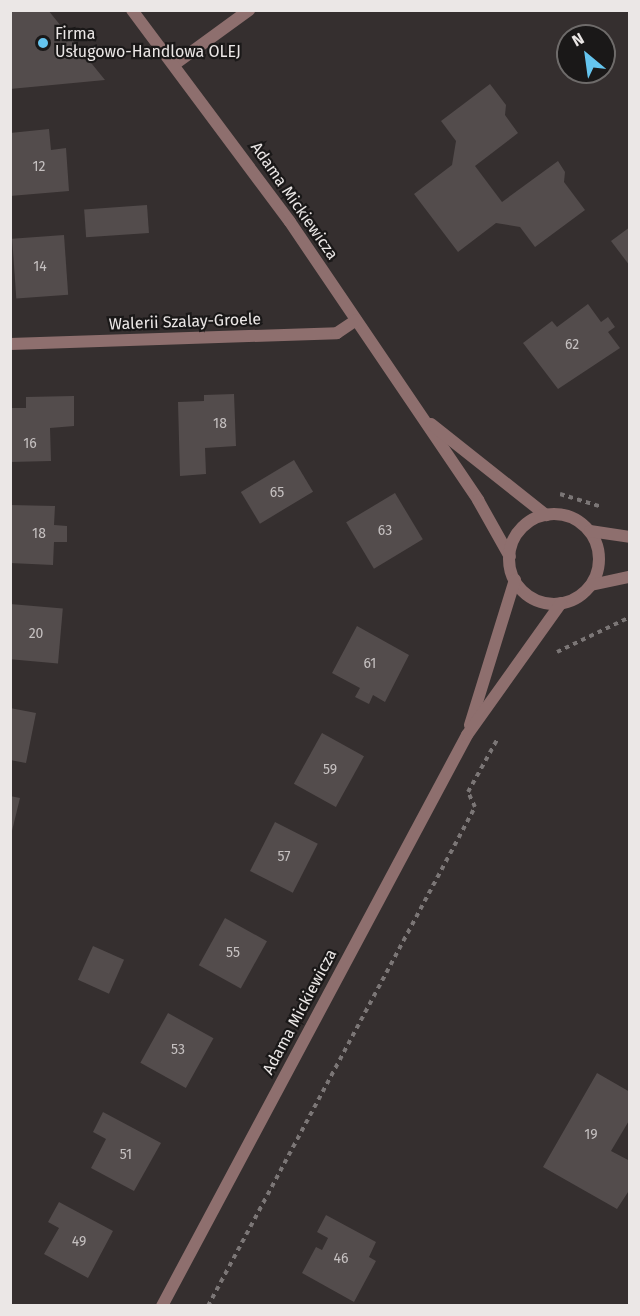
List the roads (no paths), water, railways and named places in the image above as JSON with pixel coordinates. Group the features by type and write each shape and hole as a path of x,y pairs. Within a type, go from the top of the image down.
{"street":[{"name":"Adama Mickiewicza","path":"132,10 175,64 356,320 478,500 510,557"},
{"path":"175,64 249,10"},
{"name":"Walerii Szalay-Groele","path":"10,344 337,333 356,320"},
{"name":"Adama Mickiewicza","path":"422,417 546,515"},
{"path":"630,537 590,531 576,520 546,515 522,528 510,557 515,580 534,598 561,603 575,598 591,585 630,577"},
{"path":"590,531 599,557 591,585"},
{"name":"Adama Mickiewicza","path":"467,735 515,580"},
{"name":"Adama Mickiewicza","path":"162,1305 467,735 561,603"}],"place":[{"name":"Firma Usługowo-Handlowa OLEJ","path":"43,43"}]}
